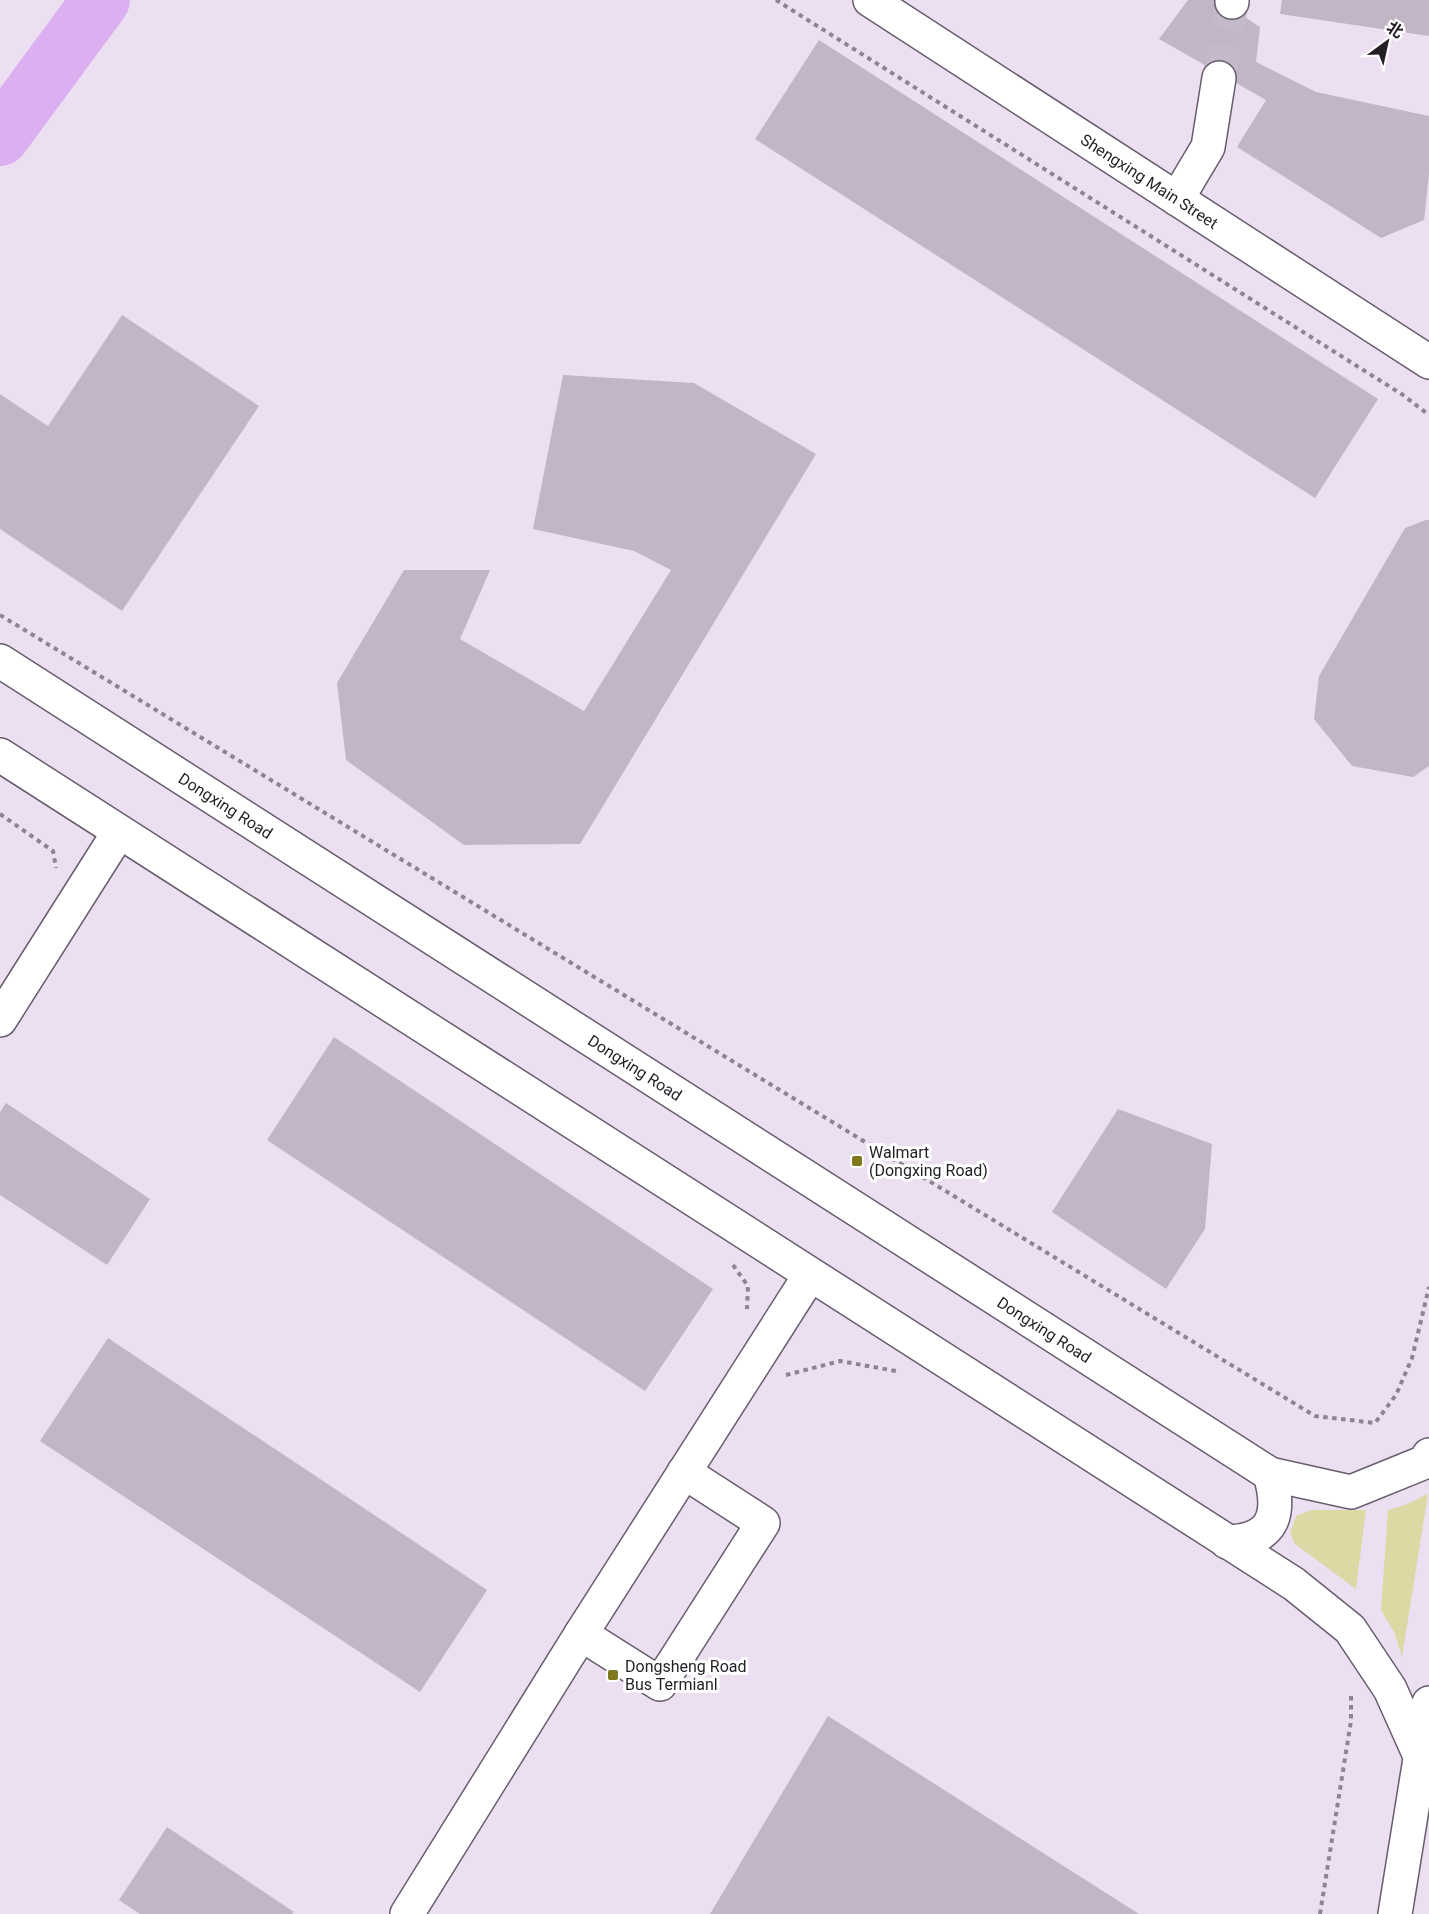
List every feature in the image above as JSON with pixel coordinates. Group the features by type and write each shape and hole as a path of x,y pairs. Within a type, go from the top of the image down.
{"main road":[{"name":"Shengxing Main Street","path":"870,0 1429,362"},
{"path":"1177,199 1208,147 1219,78"},
{"name":"Dongxing Road","path":"0,661 1270,1474"},
{"path":"0,755 1294,1584 1350,1629 1390,1689 1420,1756"},
{"path":"0,1020 119,832"},
{"path":"407,1914 581,1634 810,1275"},
{"path":"1227,1542 1244,1541 1258,1536 1269,1527 1274,1513 1276,1494 1270,1474 1351,1492 1425,1462 1429,1455"},
{"path":"581,1634 660,1684 700,1624 763,1523 684,1472"},
{"path":"1395,1914 1429,1703"}],"path":[{"path":"776,0 1393,389 1429,415"},
{"path":"0,615 1315,1416 1375,1423 1396,1395 1412,1358 1429,1287"},
{"path":"0,814 53,851 58,876"},
{"path":"732,1264 748,1286 747,1314"},
{"path":"777,1378 840,1360 901,1371"},
{"path":"1320,1914 1351,1721 1351,1686"}],"shaded area":[{"path":"1428,1494 1402,1657 1395,1634 1381,1610 1388,1510"},
{"path":"1311,1510 1366,1510 1356,1589 1295,1544 1290,1533 1296,1516"}],"building":[{"path":"1188,0 1219,0 1260,27 1256,62 1316,92 1429,116 1429,174 1424,220 1381,238 1237,147 1266,100 1159,39"},
{"path":"1282,0 1429,0 1429,36 1280,14"},
{"path":"819,40 1378,399 1315,498 755,139"},
{"path":"122,315 259,406 122,611 0,529 0,394 48,426"},
{"path":"563,375 694,383 816,454 580,844 464,845 346,760 337,683 404,570 490,570 460,639 584,711 671,570 634,551 533,529"},
{"path":"1429,520 1429,766 1413,777 1352,766 1314,719 1319,676 1405,528"},
{"path":"334,1037 713,1289 645,1391 267,1140"},
{"path":"6,1103 150,1199 107,1265 0,1195 0,1112"},
{"path":"1118,1109 1212,1144 1205,1229 1166,1289 1052,1212"},
{"path":"108,1338 487,1590 420,1692 40,1441"},
{"path":"828,1716 1139,1914 710,1914"},
{"path":"167,1827 294,1912 292,1914 140,1914 119,1900"}],"waterway":[{"path":"0,137 101,0"}],"tunnel":[{"path":"1219,78 1232,2"}],"place":[{"name":"Walmart (Dongxing Road)","path":"857,1161"},
{"name":"Dongsheng Road Bus Termianl","path":"613,1675"}]}
